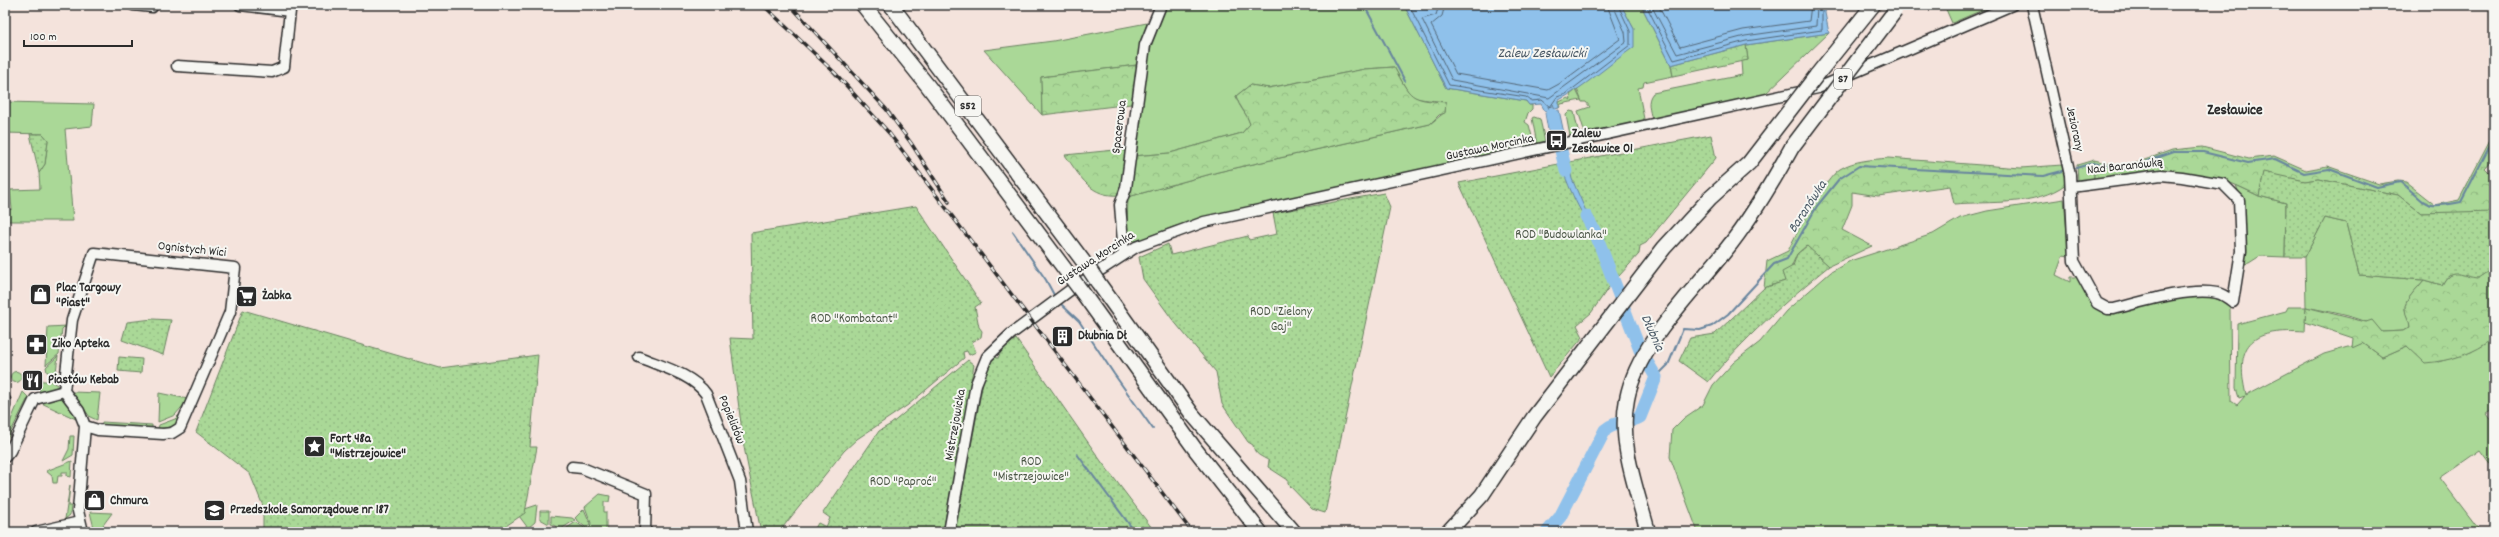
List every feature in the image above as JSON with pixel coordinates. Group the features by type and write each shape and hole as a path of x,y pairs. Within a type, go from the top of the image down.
{"highway":[{"name":"S52","path":"863,5 928,86 1082,292 1195,449 1260,532"},
{"name":"S52","path":"891,5 1089,269 1192,414 1291,529"},
{"name":"S7","path":"1448,532 1482,495 1538,411 1664,248 1710,198 1749,163 1873,5"},
{"name":"S7","path":"1648,532 1629,462 1625,418 1627,399 1632,380 1648,349 1726,250 1761,201 1792,147 1897,8"}],"street":[{"path":"133,5 152,7 153,5"},
{"path":"177,66 272,72 284,67 290,11 280,8 240,5"},
{"name":"Spacerowa","path":"1124,254 1120,205 1126,188 1145,45 1161,5"},
{"name":"Gustawa Morcinka","path":"1011,334 1073,288 1136,246 1204,222 1574,143 1818,88 2012,5"},
{"name":"Jeziorany","path":"2032,5 2072,187 2074,261 2097,303 2108,309 2185,294 2217,293 2233,302"},
{"name":"Nad Baranówką","path":"2072,187 2161,175 2223,184 2239,200 2241,251 2233,302"},
{"name":"Ognistych Wici","path":"64,391 72,320 94,253 235,268 230,312 180,428 172,433 163,434 98,430 85,424"},
{"name":"Mistrzejowicka","path":"949,532 979,372 987,357 1011,334"},
{"name":"Popielidów","path":"639,357 680,375 706,394 740,481 747,532"},
{"path":"5,457 10,451 35,399 64,391 85,424 78,511 81,527 36,532"},
{"path":"5,400 5,406"},
{"path":"572,467 582,468 646,494 645,532"}],"green space":[{"path":"1163,5 1404,5 1446,88 1526,101 1529,105 1532,105 1532,109 1528,113 1525,122 1529,125 1534,144 1215,215 1173,227 1134,242 1132,238 1126,239 1125,228 1127,228 1128,197 1218,172 1430,124 1445,112 1446,102 1418,98 1409,93 1394,67 1365,69 1268,88 1250,85 1236,96 1250,124 1242,133 1170,153 1133,156 1147,56"},
{"path":"1621,5 1641,5 1671,65 1673,76 1644,82 1643,87 1638,88 1644,119 1643,123 1585,133 1578,111 1590,107 1586,102 1582,102 1577,89 1634,29"},
{"path":"1947,5 1994,5 1952,23 1945,7"},
{"path":"1147,23 1137,65 1041,77 1042,115 984,50 1053,41"},
{"path":"1829,33 1763,96 1652,120 1649,102 1653,93 1742,75 1741,61 1748,60 1746,45"},
{"path":"1746,45 1748,60 1673,76 1671,65"},
{"path":"1137,65 1131,104 1042,115 1041,77"},
{"path":"1394,67 1404,85 1412,95 1425,100 1446,102 1445,113 1439,115 1430,124 1218,172 1128,197 1133,156 1170,153 1242,133 1250,124 1236,96 1250,85 1269,88 1365,69"},
{"path":"1576,90 1581,100 1561,104 1559,108 1559,102 1568,98 1571,100 1570,95"},
{"path":"5,102 94,104 92,126 65,129 73,221 5,221 5,211 12,209 10,190 40,189 39,173 45,164 48,140 43,134 5,133"},
{"path":"1570,111 1574,112 1579,135 1570,136 1566,115"},
{"path":"1534,117 1540,119 1545,142 1537,144 1532,118"},
{"path":"2494,133 2494,158 2485,168 2494,177 2494,212 2421,213 2398,195 2318,179 2305,181 2264,173 2259,196 2222,180 2190,174 2158,173 2094,179 2094,160 2128,166 2172,150 2202,147 2249,159 2274,156 2306,170 2327,166 2379,184 2398,181 2406,182 2435,205 2459,200"},
{"path":"30,134 43,134 48,140 45,164 39,173"},
{"name":"ROD \"Budowlanka\"","path":"1711,135 1716,158 1646,243 1640,246 1639,254 1609,287 1591,313 1577,325 1583,337 1549,377 1459,183"},
{"path":"1125,149 1121,195 1101,193 1087,184 1065,155"},
{"path":"1888,158 2021,168 2062,165 2066,184 2054,191 2040,196 2012,202 1954,204 1950,186 1878,196 1852,192 1852,205 1842,230 1872,246 1829,266 1806,246 1797,254 1785,281 1764,288 1767,261 1788,251 1811,207 1834,174 1840,169 1851,164"},
{"path":"2094,160 2094,179 2078,181 2077,165"},
{"path":"2264,172 2305,181 2318,179 2398,195 2421,213 2493,211 2494,229 2490,270 2478,278 2453,274 2445,279 2442,285 2424,280 2359,275 2346,223 2325,218 2305,257 2285,257 2286,203 2259,196"},
{"path":"2236,185 2259,196 2286,203 2285,257 2260,256 2249,263 2243,264 2241,199"},
{"name":"ROD \"Zielony Gaj\"","path":"1384,193 1390,207 1325,513 1312,509 1288,484 1288,480 1268,467 1269,461 1259,455 1255,451 1253,445 1248,442 1222,404 1216,372 1172,319 1143,279 1139,257 1168,244 1171,255 1248,236 1249,240 1277,234 1273,213"},
{"path":"2064,199 2069,256 2063,255 2056,275 2070,282 2070,277 2077,277 2100,309 2185,296 2224,297 2230,308 2231,401 2237,405 2245,396 2239,398 2236,388 2237,324 2286,311 2288,307 2306,307 2305,332 2273,333 2261,336 2252,342 2246,350 2243,362 2243,376 2246,395 2324,354 2363,343 2382,357 2407,346 2438,362 2471,352 2494,338 2494,409 2486,414 2494,425 2494,469 2480,450 2440,478 2481,532 1698,532 1670,457 1672,430 1684,418 1703,405 1713,385 1734,362 1760,342 1786,311 1831,272 1850,261 1933,234 1960,218 1987,211"},
{"name":"ROD \"Kombatant\"","path":"916,206 981,303 975,307 979,327 982,331 981,337 972,342 976,352 969,355 967,351 963,352 964,358 908,405 857,439 844,451 779,532 761,532 744,447 730,338 753,339 751,233"},
{"path":"2325,218 2346,223 2359,275 2424,280 2405,305 2410,327 2403,331 2382,332 2377,327 2358,319 2306,307 2305,257"},
{"path":"2494,229 2494,338 2470,352 2453,358 2425,363 2407,346 2382,357 2363,343 2352,348 2353,338 2305,322 2306,307 2366,322 2372,320 2382,332 2403,331 2410,327 2405,311 2405,305 2424,280 2442,285 2448,277 2454,274 2458,273 2471,277"},
{"path":"1807,246 1829,266 1750,336 1708,382 1679,361 1690,338 1715,334 1764,288 1785,281 1782,272 1793,266 1797,254"},
{"path":"243,310 440,368 538,355 530,447 537,447 525,513 497,532 263,532 263,506 250,474 196,432"},
{"path":"153,319 171,320 163,355 122,340 127,322"},
{"path":"67,326 67,329 64,327 62,329 59,354 46,365 48,327"},
{"name":"ROD \"Mistrzejowice\"","path":"1016,339 1101,461 1155,532 955,532 985,371 994,357 998,358 1002,350"},
{"path":"58,356 56,372 61,376 47,372 46,367"},
{"path":"119,357 142,359 141,373 118,371"},
{"name":"ROD \"Paproć\"","path":"968,360 974,365 943,532 813,532 818,523 826,527 830,518 823,513 879,431 891,424"},
{"path":"16,371 20,373 22,377 20,381 16,383 12,381 10,377 12,373"},
{"path":"41,376 42,381 50,381 59,386 39,394"},
{"path":"23,392 30,399 27,400 5,443 5,434"},
{"path":"72,392 100,393 97,420 90,417"},
{"path":"159,393 188,399 175,415 158,422"},
{"path":"62,394 78,420 37,401"},
{"path":"181,413 182,417 175,426 158,429 159,425 175,419"},
{"path":"102,422 152,425 152,429 102,426"},
{"path":"70,436 74,436 73,455 63,461 69,449"},
{"path":"72,461 71,477 67,476 67,472 62,472 62,476 58,476 57,483 53,483 52,476 46,471"},
{"path":"70,485 68,506 71,506 70,515 65,519"},
{"path":"600,494 610,496 609,502 604,502 604,512 606,512 606,532 592,532 589,530 591,523 585,507"},
{"path":"537,505 535,522 528,528 516,512"},
{"path":"584,509 590,523 587,529 575,518"},
{"path":"540,511 549,511 549,524 540,519"},
{"path":"90,512 112,513 98,532 95,532"},
{"path":"551,516 572,518 575,520 561,529 551,524"},
{"path":"576,522 587,530 586,532 564,530"}],"water":[{"name":"Zalew Zesławicki","path":"1404,5 1420,5 1427,9 1430,8 1429,5 1621,5 1634,29 1634,47 1587,83 1559,100 1559,108 1555,109 1553,104 1553,111 1550,112 1548,106 1549,110 1545,111 1541,104 1529,105 1526,101 1446,88"},
{"path":"1641,5 1826,5 1825,13 1829,33 1746,45 1671,65"},
{"path":"1559,110 1565,138 1550,141 1545,113 1554,115 1559,138 1555,111"},
{"path":"1566,153 1572,179 1595,232 1578,205 1557,155"}],"waterway":[{"path":"1364,5 1405,81"},
{"name":"Dłubnia","path":"1552,114 1566,171"},
{"name":"Baranówka","path":"2076,168 2093,163 2125,169 2174,152 2203,152 2248,163 2275,159 2304,173 2329,169 2377,187 2400,182 2426,203 2438,205 2461,202 2494,138"},
{"name":"Baranówka","path":"1656,377 1668,365 1683,329 1700,330 1712,326 1728,314 1774,264 1787,259 1817,206 1839,179 1859,166 2043,176 2062,171"},
{"name":"Dłubnia","path":"1547,532 1560,517 1605,430 1618,423 1631,421 1640,417 1656,377 1640,350 1595,232 1586,216"},
{"path":"1013,232 1046,280 1054,295"},
{"path":"1062,305 1079,321 1153,429"},
{"path":"1077,454 1135,532"}],"railway":[{"path":"763,5 835,73 889,133 1192,532"},
{"path":"790,5 886,109 911,143 949,202"}],"place":[{"name":"Zalew Zesławice 01","path":"1557,141"},
{"name":"Plac Targowy \"Piast\"","path":"40,295"},
{"name":"Żabka","path":"247,296"},
{"name":"Dłubnia Dł","path":"1063,336"},
{"name":"Ziko Apteka","path":"36,344"},
{"name":"Piastów Kebab","path":"33,380"},
{"name":"Fort 48a \"Mistrzejowice\"","path":"314,446"},
{"name":"Chmura","path":"94,501"},
{"name":"Przedszkole Samorządowe nr 187","path":"215,510"}],"district":[{"name":"Zesławice","path":"2235,111"}]}
